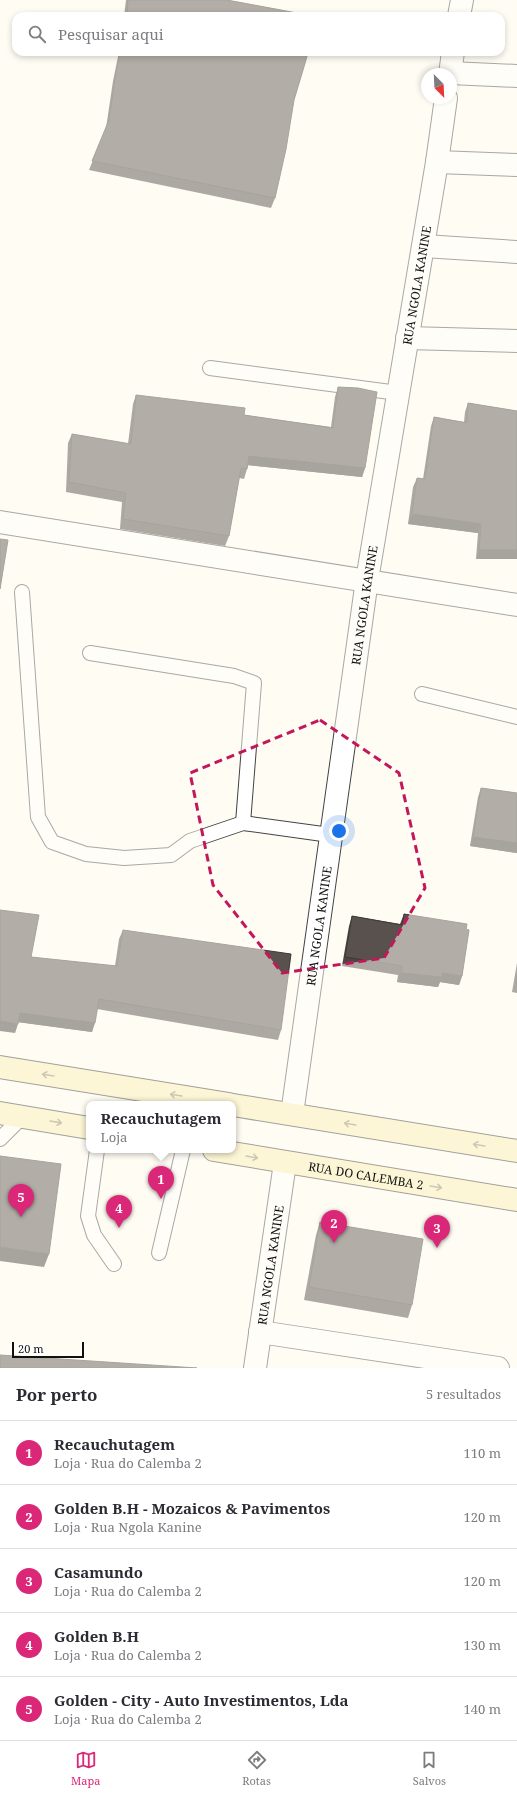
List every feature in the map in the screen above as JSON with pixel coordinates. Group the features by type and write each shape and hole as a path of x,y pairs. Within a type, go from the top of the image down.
{"main road":[{"path":"0,1067 210,1101"},
{"path":"236,1105 517,1151"},
{"path":"0,1113 86,1127"},
{"name":"RUA DO CALEMBA 2","path":"230,1153 517,1200"}],"street":[{"path":"460,12 462,0"},
{"path":"451,66 517,76"},
{"name":"RUA NGOLA KANINE","path":"292,1114 367,580 438,162 445,104"},
{"path":"438,162 517,165"},
{"path":"424,246 517,252"},
{"path":"407,338 517,341"},
{"path":"0,522 517,605"},
{"name":"RUA NGOLA KANINE","path":"255,1368 285,1163"},
{"path":"260,1332 498,1368"}],"lane":[{"path":"210,368 398,392"},
{"path":"22,592 38,817 52,842 86,854 124,858 171,856 190,841 243,823 330,835"},
{"path":"90,654 234,676 254,683 243,823"},
{"path":"422,694 517,717"},
{"path":"0,1139 23,1116"},
{"path":"97,1153 88,1216 94,1235 114,1264"},
{"path":"159,1253 182,1153"}],"highlighted area":[{"path":"320,720 399,773 425,888 384,958 282,973 213,885 190,773"}],"building":[{"path":"128,0 227,0 292,12 127,12"},
{"path":"119,56 307,56 294,100 286,149 275,198 92,161 109,120"},
{"path":"338,387 358,388 377,392 365,468 249,456 247,469 241,468 229,536 123,519 126,493 69,482 72,434 131,444 136,395 245,408 244,415 333,428"},
{"path":"468,403 517,411 517,550 479,550 481,524 412,514 417,478 425,479 434,417 467,423"},
{"path":"0,539 8,540 0,589"},
{"path":"481,788 517,793 517,843 473,837"},
{"path":"0,910 39,915 31,957 117,966 123,930 291,954 281,1030 99,999 95,1023 20,1013 18,1024 0,1021"},
{"path":"404,914 467,924 466,929 469,930 462,976 442,973 442,977 401,973 402,966 345,957 352,916 402,925"},
{"path":"0,1156 61,1164 49,1254 0,1247"},
{"path":"320,1222 423,1239 412,1305 309,1287"},
{"path":"0,1355 197,1368 0,1368"}],"place":[{"name":"Recauchutagem","path":"161,1199"},
{"name":"Golden - City - Auto Investimentos, Lda","path":"21,1217"},
{"name":"Golden B.H","path":"119,1228"},
{"name":"Golden B.H - Mozaicos & Pavimentos","path":"334,1243"},
{"name":"Casamundo","path":"437,1248"}]}
